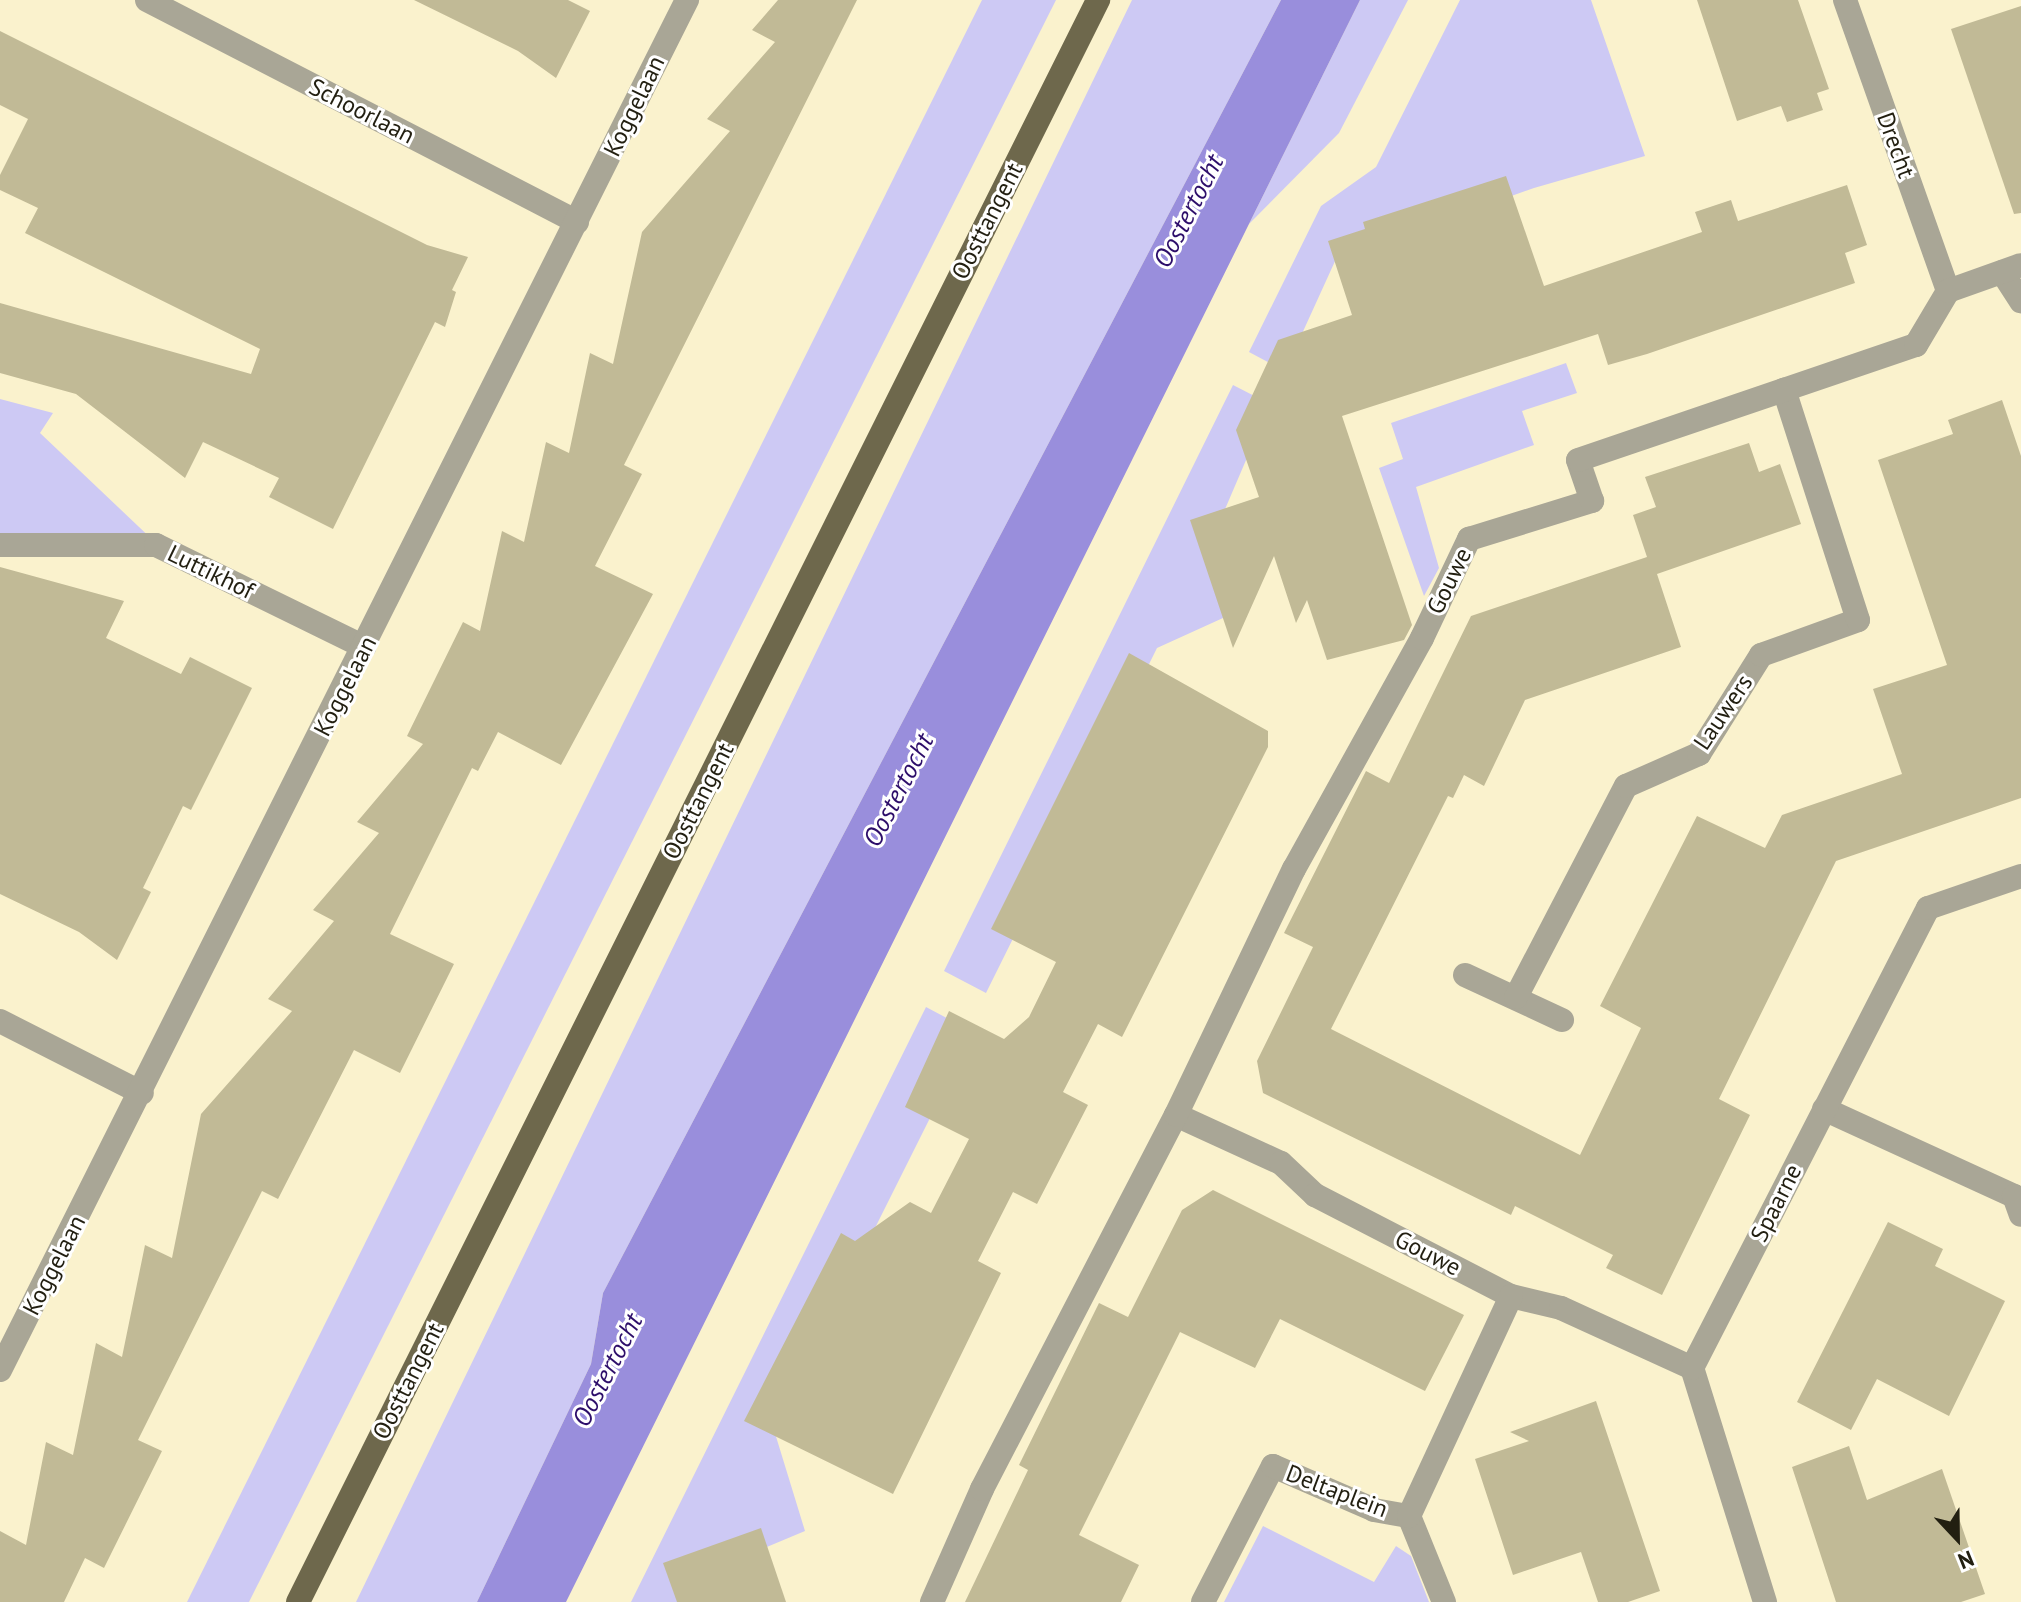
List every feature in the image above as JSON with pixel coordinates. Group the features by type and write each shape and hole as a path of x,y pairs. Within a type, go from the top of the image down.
{"main road":[{"name":"Oosttangent","path":"298,1602 1098,0"}],"street":[{"name":"Schoorlaan","path":"147,0 577,222"},
{"name":"Koggelaan","path":"0,1370 142,1093 687,0"},
{"name":"Drecht","path":"1845,0 1948,291"},
{"path":"1948,291 2012,269 2021,301"},
{"name":"Gouwe","path":"932,1602 982,1489 1176,1115 1294,869 1422,638 1469,539 1592,501 1578,460 1916,345 1948,291"},
{"name":"Lauwers","path":"1516,997 1626,786 1699,754 1761,655 1858,620 1784,390"},
{"name":"Luttikhof","path":"0,545 156,545 364,647"},
{"name":"Spaarne","path":"1692,1368 1928,908 2021,876"},
{"path":"1465,975 1562,1020"},
{"path":"0,1021 142,1093"},
{"path":"1824,1109 2014,1196 2021,1215"},
{"name":"Gouwe","path":"1176,1115 1281,1163 1315,1195 1511,1296 1561,1308 1692,1368"},
{"name":"Deltaplein","path":"1444,1602 1409,1516 1511,1296"},
{"path":"1692,1368 1765,1602"},
{"name":"Deltaplein","path":"1203,1602 1273,1466 1374,1510 1409,1516"}],"shaded area":[{"path":"982,0 1056,0 249,1602 187,1602"},
{"path":"1132,0 1281,0 603,1293 591,1364 477,1602 356,1602"},
{"path":"1360,0 1408,0 1339,133 1249,224"},
{"path":"1460,0 1591,0 1645,156 1534,188 1336,259 1285,371 1249,352 1321,206 1376,167"},
{"path":"1566,363 1577,393 1522,411 1534,445 1416,487 1439,568 1424,596 1379,468 1403,459 1391,423"},
{"path":"1233,385 1270,404 1214,535 1245,608 1157,648 986,993 944,971"},
{"path":"0,399 53,413 40,433 158,545 0,545"},
{"path":"926,1007 973,1032 774,1430 805,1531 693,1578 680,1602 631,1602"},
{"path":"1263,1526 1374,1582 1396,1546 1411,1556 1429,1602 1224,1602"}],"water":[{"name":"Oostertocht","path":"1281,0 1360,0 566,1602 477,1602 591,1364 603,1293"}],"building":[{"path":"414,0 568,0 590,11 556,78 518,51"},
{"path":"778,0 857,0 624,465 642,474 595,566 653,594 561,765 498,732 478,771 472,768 390,934 454,964 400,1073 354,1050 278,1199 262,1191 138,1440 162,1451 104,1568 85,1558 64,1602 0,1602 0,1531 26,1545 46,1442 73,1455 96,1343 122,1357 145,1245 172,1258 201,1114 292,1011 268,999 334,921 313,910 379,833 357,822 423,744 407,736 463,622 480,631 502,531 524,542 546,442 569,453 590,353 613,364 642,232 730,131 707,119 775,42 752,30"},
{"path":"1697,0 1798,0 1829,89 1817,93 1823,110 1787,122 1781,106 1737,121"},
{"path":"2021,6 2021,213 2014,214 1951,29"},
{"path":"0,31 427,245 468,257 452,290 456,292 445,327 435,322 333,529 269,497 279,478 203,442 185,478 76,394 0,373 0,303 251,374 260,349 25,233 38,208 0,190 0,175 28,119 0,105"},
{"path":"1506,176 1544,286 1702,232 1695,212 1731,200 1738,221 1847,185 1867,245 1845,253 1855,283 1647,354 1608,365 1598,334 1342,416 1412,625 1404,640 1327,660 1307,600 1296,623 1274,556 1233,648 1190,520 1259,497 1236,430 1278,340 1352,315 1328,241 1365,229 1363,222"},
{"path":"2002,400 2021,456 2021,798 1836,861 1719,1099 1750,1115 1662,1295 1606,1268 1613,1255 1515,1206 1511,1215 1263,1093 1257,1061 1313,947 1284,933 1366,771 1389,783 1471,616 1647,557 1633,515 1656,507 1645,477 1749,443 1759,472 1780,464 1801,524 1657,574 1681,647 1525,700 1484,786 1464,775 1453,798 1448,796 1331,1029 1580,1155 1641,1028 1600,1006 1697,816 1765,848 1782,815 1902,774 1873,689 1947,665 1878,460 1953,434 1948,420"},
{"path":"0,567 124,601 106,638 181,674 190,657 252,688 191,810 183,806 143,888 151,892 117,960 79,932 0,894"},
{"path":"1129,653 1268,731 1268,747 1122,1037 1098,1024 1063,1092 1088,1105 1037,1204 1013,1192 978,1261 1001,1273 893,1494 744,1421 841,1233 855,1241 910,1202 931,1213 969,1139 905,1107 949,1011 1004,1039 1029,1017 1056,962 991,929"},
{"path":"1213,1190 1464,1315 1425,1391 1280,1319 1255,1368 1180,1332 1079,1535 1139,1565 1121,1602 965,1602 1028,1470 1019,1465 1099,1303 1128,1317 1182,1210"},
{"path":"1888,1222 1943,1249 1935,1266 2005,1301 1949,1416 1877,1379 1851,1430 1797,1402"},
{"path":"1596,1401 1660,1591 1628,1602 1598,1602 1581,1552 1513,1575 1475,1459 1529,1441 1510,1432"},
{"path":"1849,1446 1867,1500 1942,1469 1985,1594 1961,1602 1836,1602 1792,1467"},
{"path":"761,1528 786,1602 677,1602 663,1563"}]}
